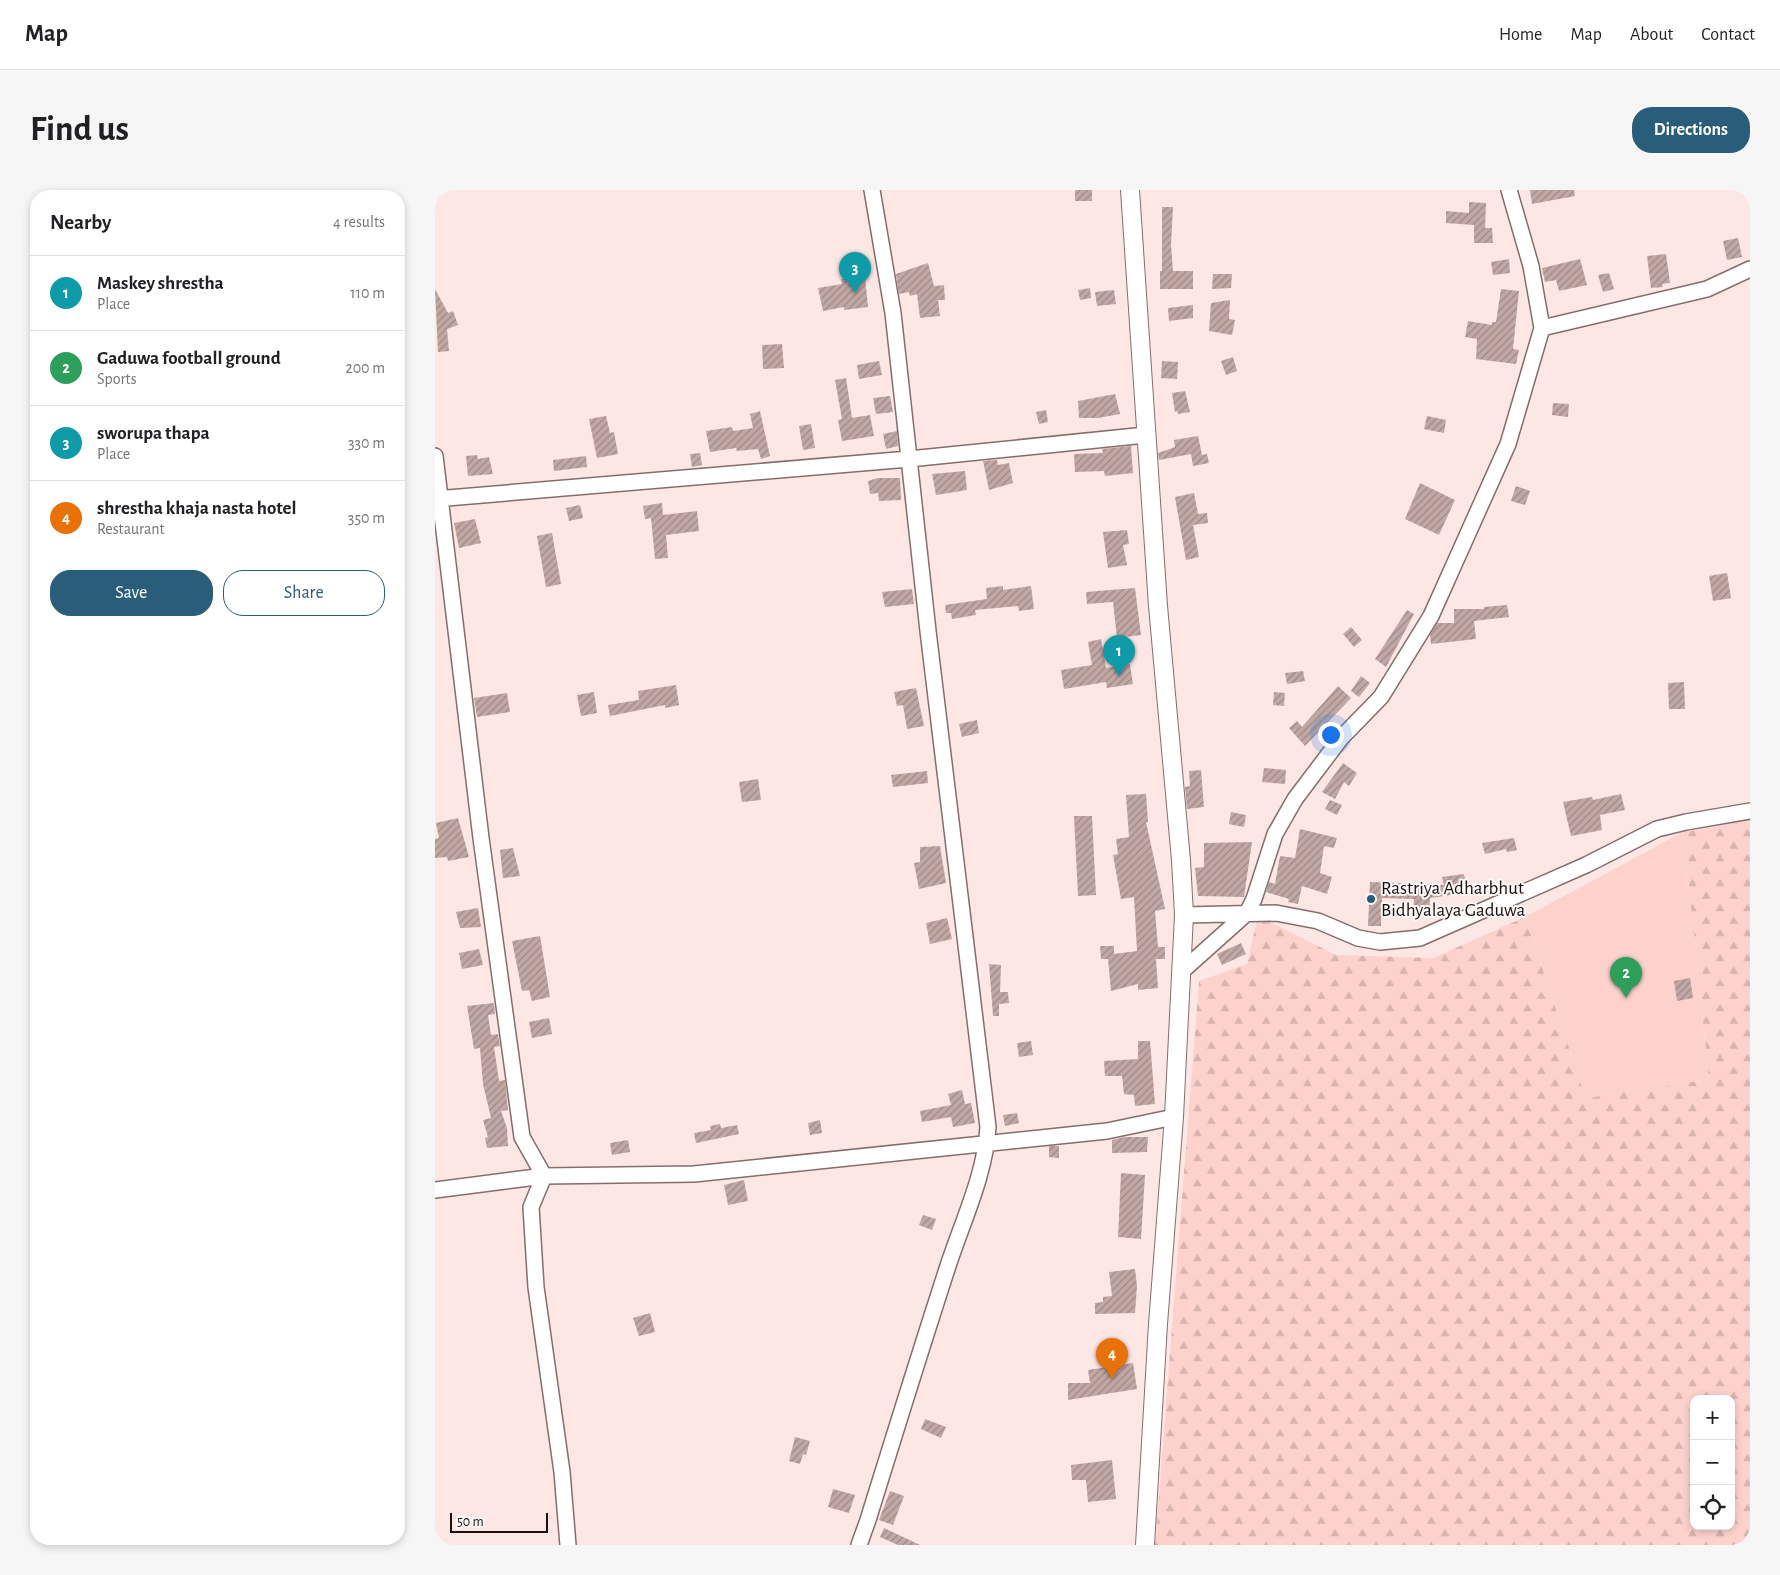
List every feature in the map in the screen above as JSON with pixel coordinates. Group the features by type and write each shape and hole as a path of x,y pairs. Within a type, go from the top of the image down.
{"street":[{"path":"859,1545 869,1520 949,1263 980,1174 987,1144 988,1126 893,313 872,190"},
{"path":"1130,190 1146,435 1184,915 1174,1117 1158,1324 1145,1545"},
{"path":"1181,972 1247,914 1254,900 1275,834 1295,799 1341,738 1381,697 1431,616 1508,444 1541,328 1531,266 1509,190"},
{"path":"1541,328 1707,289 1750,269"},
{"path":"438,499 909,459 1146,435"},
{"path":"435,456 438,499 521,1137 543,1176"},
{"path":"1184,915 1276,913 1318,921 1358,938 1380,942 1420,938 1587,865 1657,829 1750,811"},
{"path":"435,1190 543,1176 694,1174 1107,1131 1174,1117"},
{"path":"543,1176 531,1207 531,1217 536,1287 562,1472 569,1545"}],"green space":[{"path":"1750,821 1750,1545 1155,1545 1199,981 1247,964 1258,916 1336,955 1433,958 1525,917 1586,1098 1709,1079 1683,832"},
{"path":"1683,832 1709,1079 1586,1098 1525,917"}],"building":[{"path":"1075,190 1092,190 1092,201 1075,201"},
{"path":"1530,190 1574,190 1575,196 1532,204"},
{"path":"1469,202 1486,203 1485,228 1492,228 1493,243 1474,243 1474,225 1446,223 1446,211 1469,213"},
{"path":"1162,207 1173,207 1171,245 1173,271 1193,271 1193,289 1160,289 1160,271 1162,271"},
{"path":"1738,238 1742,257 1727,260 1723,241"},
{"path":"1666,254 1670,283 1662,284 1663,287 1651,288 1647,256"},
{"path":"1509,259 1510,273 1493,275 1491,262"},
{"path":"1580,259 1587,285 1559,291 1556,280 1545,282 1542,268"},
{"path":"928,263 934,286 944,285 945,300 938,300 940,316 920,318 917,294 910,296 909,292 899,294 896,274"},
{"path":"1609,273 1614,289 1603,292 1598,275"},
{"path":"1213,274 1232,274 1231,288 1212,289"},
{"path":"865,277 868,307 844,310 844,307 823,311 818,288 842,284 841,279"},
{"path":"1090,288 1091,298 1080,300 1078,290"},
{"path":"435,289 448,313 453,311 458,325 447,329 449,351 438,352"},
{"path":"1501,289 1519,291 1513,349 1519,350 1516,364 1476,359 1477,339 1465,337 1468,321 1492,325 1492,322 1496,322"},
{"path":"1114,290 1116,304 1097,306 1095,292"},
{"path":"1230,300 1229,319 1235,320 1232,335 1209,331 1211,303"},
{"path":"1193,305 1193,318 1169,321 1168,308"},
{"path":"782,344 784,368 763,369 762,345"},
{"path":"1233,357 1237,371 1226,375 1221,361"},
{"path":"879,361 882,375 859,379 857,365"},
{"path":"1162,361 1178,362 1177,379 1161,378"},
{"path":"846,378 852,418 870,415 874,436 842,441 838,420 842,419 835,380"},
{"path":"1185,391 1190,412 1178,414 1177,411 1175,412 1172,393"},
{"path":"1115,394 1120,414 1098,418 1079,418 1078,401"},
{"path":"890,396 893,412 876,414 873,398"},
{"path":"1553,403 1569,404 1568,417 1552,415"},
{"path":"1046,410 1048,422 1039,424 1036,412"},
{"path":"760,411 770,456 761,459 758,449 737,451 736,448 710,452 706,431 732,427 733,431 753,428 750,414"},
{"path":"606,416 610,433 614,432 618,454 597,458 589,419"},
{"path":"1427,416 1446,420 1444,433 1424,429"},
{"path":"811,424 815,448 803,450 799,426"},
{"path":"897,431 898,446 886,449 883,434"},
{"path":"1198,436 1202,455 1207,454 1209,463 1193,466 1191,454 1159,460 1158,453 1175,447 1174,440"},
{"path":"1131,446 1133,473 1105,476 1104,471 1075,472 1074,454 1103,453 1102,449"},
{"path":"700,453 702,465 692,467 690,454"},
{"path":"477,455 478,459 489,457 493,474 468,476 466,456"},
{"path":"586,456 587,467 554,471 553,460"},
{"path":"997,460 998,465 1009,463 1013,483 989,490 983,461"},
{"path":"965,471 967,490 936,495 932,474"},
{"path":"878,478 900,478 901,500 879,501 878,493 870,494 868,481"},
{"path":"1420,483 1455,500 1439,535 1405,519"},
{"path":"1516,486 1530,491 1525,505 1511,501"},
{"path":"1194,493 1198,514 1207,513 1208,523 1193,525 1199,557 1186,560 1175,497"},
{"path":"662,503 663,515 697,511 699,531 666,535 668,558 655,559 651,518 645,519 643,506"},
{"path":"580,505 583,518 569,521 566,508"},
{"path":"475,519 481,543 459,548 454,523"},
{"path":"1127,530 1129,544 1123,545 1127,565 1108,568 1103,532"},
{"path":"552,533 561,584 546,587 537,536"},
{"path":"1727,573 1731,598 1713,601 1709,576"},
{"path":"1003,586 1003,590 1031,586 1034,609 1019,611 1018,606 975,610 976,615 952,619 951,613 946,613 945,605 987,599 986,588"},
{"path":"1135,588 1141,635 1117,638 1113,602 1087,604 1086,592"},
{"path":"912,589 914,604 885,607 882,592"},
{"path":"1507,605 1509,617 1474,621 1476,639 1431,644 1430,635 1437,623 1454,623 1454,609 1484,609 1484,607"},
{"path":"1407,610 1414,614 1386,667 1375,659"},
{"path":"1351,627 1362,640 1354,647 1343,634"},
{"path":"1101,639 1106,668 1130,664 1133,684 1107,688 1106,682 1064,689 1061,670 1092,665 1088,642"},
{"path":"1303,671 1305,681 1287,684 1285,673"},
{"path":"1361,676 1370,683 1359,697 1351,691"},
{"path":"1684,682 1685,709 1669,709 1668,683"},
{"path":"676,685 679,705 665,708 665,705 610,716 608,705 639,700 638,691"},
{"path":"1338,686 1351,698 1305,746 1289,728 1297,721 1302,727"},
{"path":"916,688 924,726 907,729 903,705 897,706 894,692"},
{"path":"594,692 597,713 581,716 577,695"},
{"path":"1274,692 1285,693 1284,706 1273,705"},
{"path":"507,693 510,712 477,717 474,698"},
{"path":"977,720 979,733 962,737 959,724"},
{"path":"1343,763 1357,773 1349,786 1344,782 1335,799 1322,792"},
{"path":"1264,768 1286,770 1285,784 1262,782"},
{"path":"1201,770 1204,807 1187,809 1185,787 1190,786 1189,771"},
{"path":"927,771 928,783 893,787 891,775"},
{"path":"758,779 761,800 742,802 739,782"},
{"path":"1146,794 1148,822 1146,822 1165,909 1155,911 1158,947 1165,947 1165,959 1156,959 1158,988 1138,990 1138,984 1111,991 1108,959 1101,959 1100,946 1114,946 1114,954 1137,951 1134,897 1121,899 1113,855 1118,854 1116,839 1129,837 1126,795"},
{"path":"1621,794 1625,810 1600,815 1602,830 1571,836 1563,802 1592,797 1593,800"},
{"path":"1330,800 1342,805 1337,815 1325,809"},
{"path":"1231,812 1246,815 1244,827 1229,824"},
{"path":"1074,816 1092,816 1096,895 1078,896"},
{"path":"458,818 469,857 448,861 447,857 435,858 435,839 439,838 436,823"},
{"path":"1300,829 1337,838 1334,848 1324,846 1320,873 1332,877 1327,894 1302,886 1298,904 1288,902 1289,899 1266,892 1269,882 1275,884 1280,856 1295,858"},
{"path":"1514,838 1517,850 1507,852 1506,849 1485,854 1482,843"},
{"path":"1252,842 1244,897 1198,896 1195,868 1204,867 1204,843"},
{"path":"940,846 946,883 919,889 914,863 920,862 920,847"},
{"path":"513,848 520,876 503,878 500,850"},
{"path":"1464,874 1466,886 1470,886 1471,892 1430,898 1429,916 1413,916 1414,899 1382,898 1381,926 1368,926 1370,882 1444,885 1442,877"},
{"path":"478,908 481,927 460,928 456,912"},
{"path":"947,918 952,939 930,944 926,923"},
{"path":"540,936 550,997 532,1001 529,990 522,991 512,941"},
{"path":"1241,943 1246,954 1222,965 1217,954"},
{"path":"479,949 483,965 462,969 459,953"},
{"path":"989,964 1001,965 1000,992 1008,992 1009,1003 999,1004 999,1016 993,1016"},
{"path":"1690,978 1693,998 1677,1001 1674,981"},
{"path":"494,1003 495,1014 488,1015 491,1035 498,1034 500,1046 494,1047 499,1081 505,1080 508,1110 501,1111 507,1128 508,1146 487,1148 485,1138 488,1137 483,1120 491,1118 483,1084 480,1048 474,1049 467,1006"},
{"path":"549,1018 552,1034 532,1038 529,1022"},
{"path":"1031,1041 1033,1055 1019,1057 1017,1043"},
{"path":"1138,1041 1150,1041 1155,1104 1135,1106 1134,1095 1124,1094 1122,1076 1105,1076 1104,1061 1138,1059"},
{"path":"962,1090 965,1104 971,1103 975,1123 953,1127 951,1117 922,1122 920,1111 951,1105 948,1094"},
{"path":"1017,1113 1019,1123 1005,1126 1003,1115"},
{"path":"820,1120 822,1133 810,1135 808,1123"},
{"path":"720,1124 721,1128 737,1125 739,1134 696,1143 694,1133 711,1130 710,1126"},
{"path":"1125,1137 1148,1137 1147,1152 1112,1153 1112,1140"},
{"path":"628,1140 630,1152 612,1155 610,1143"},
{"path":"1049,1146 1059,1146 1059,1158 1049,1157"},
{"path":"1121,1173 1145,1175 1141,1239 1118,1237"},
{"path":"744,1180 748,1201 728,1205 724,1185"},
{"path":"923,1215 936,1219 932,1230 919,1225"},
{"path":"1135,1269 1137,1286 1135,1313 1095,1314 1095,1303 1103,1302 1103,1297 1112,1296 1109,1272"},
{"path":"650,1313 655,1332 639,1336 633,1318"},
{"path":"1133,1363 1137,1389 1068,1400 1068,1383 1090,1383 1088,1370"},
{"path":"925,1419 946,1427 941,1438 921,1429"},
{"path":"795,1437 810,1441 806,1455 803,1454 800,1464 789,1461"},
{"path":"1112,1460 1116,1499 1088,1502 1086,1480 1072,1480 1071,1465"},
{"path":"833,1489 855,1495 849,1513 828,1507"},
{"path":"890,1491 904,1496 893,1525 879,1520"},
{"path":"884,1528 920,1545 898,1545 880,1537"}],"place":[{"name":"sworupa thapa","path":"855,293"},
{"name":"Maskey shrestha","path":"1119,676"},
{"name":"Rastriya Adharbhut Bidhyalaya Gaduwa","path":"1371,899"},
{"name":"Gaduwa football ground","path":"1626,998"},
{"name":"shrestha khaja nasta hotel","path":"1112,1379"}]}
